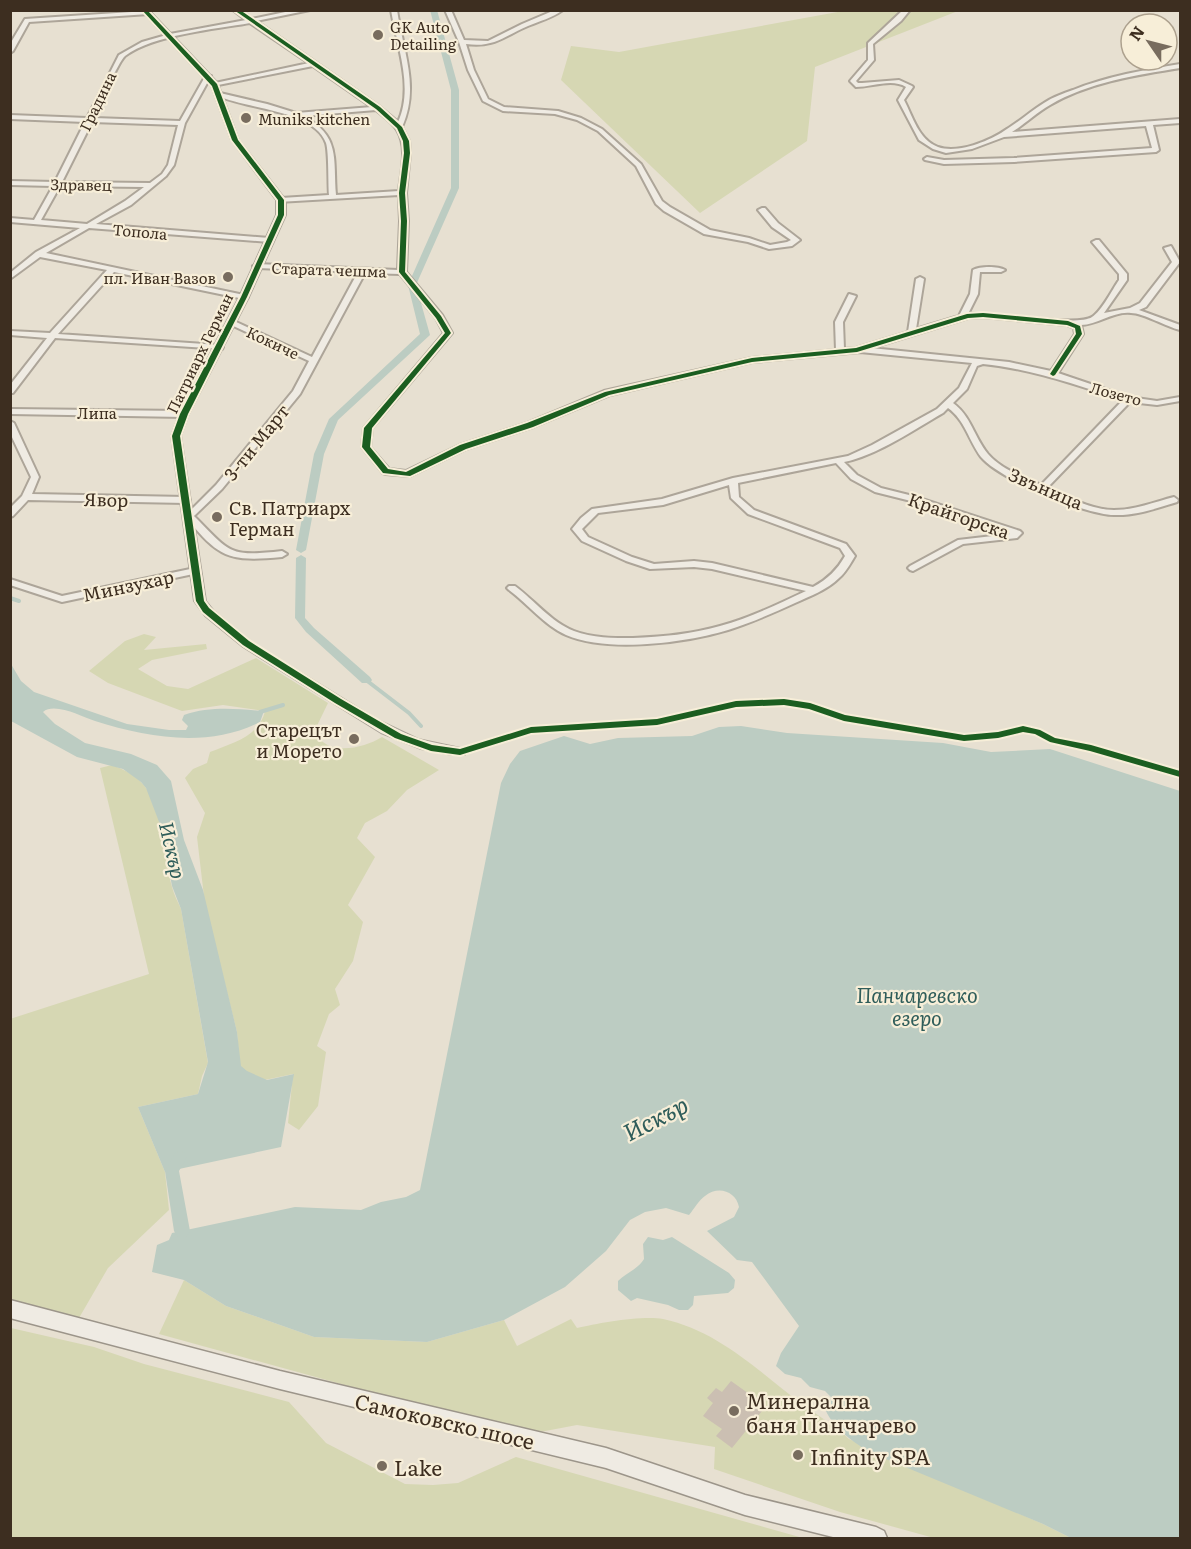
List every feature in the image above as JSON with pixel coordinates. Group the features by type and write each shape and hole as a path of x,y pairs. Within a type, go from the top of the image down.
{"main road":[{"name":"Самоковско шосе","path":"10,1309 290,1383 606,1458 745,1505 876,1539"}],"street":[{"path":"10,51 32,10"},
{"path":"236,10 378,108 399,127 406,141 407,153 402,193 404,221 402,272 439,317 448,333 368,428 366,447 379,466 396,474 407,474 463,447 530,425 607,393 753,360 857,350 962,318 983,315 1088,322 1098,317 1132,310 1143,305 1178,260 1168,248"},
{"path":"393,10 408,86 405,112 399,127"},
{"path":"448,10 485,100 503,109 556,112 579,119 600,130 639,165 659,202 707,232 749,240 769,247 789,244 796,240 775,225 762,210"},
{"path":"462,42 493,43 525,25 560,10"},
{"path":"908,10 901,19 870,44 871,60 853,81 856,85 906,83 910,87 901,100 911,116 911,126 917,135 948,151 960,150 1010,131 1041,106 1062,96 1111,79 1154,72"},
{"name":"Градина","path":"36,222 58,183 121,56 144,43 170,36 302,11"},
{"path":"27,20 146,12 215,85 235,140 281,200 402,193"},
{"path":"215,85 315,64"},
{"path":"10,277 39,254 90,227 152,185 171,165 182,123 208,76"},
{"path":"220,95 297,115 378,108"},
{"path":"297,115 326,135 329,142 333,197"},
{"path":"10,117 182,123"},
{"path":"1000,135 1180,121"},
{"path":"927,159 944,162 1014,160 1156,150 1149,124"},
{"name":"Здравец","path":"10,183 152,185"},
{"name":"Патриарх Герман","path":"281,200 281,215 244,297 184,414 176,436 200,601 206,610 234,634 338,701 398,736 431,748 460,752"},
{"name":"Топола","path":"10,220 269,240"},
{"path":"1096,242 1124,274 1123,280 1098,317"},
{"path":"39,254 244,297"},
{"name":"Старата чешма","path":"257,266 402,272"},
{"path":"10,392 53,335 112,269"},
{"name":"3-ти Март","path":"189,516 219,487 297,392 363,270"},
{"path":"962,318 974,294 977,270 1001,270"},
{"path":"912,332 920,279"},
{"path":"840,352 839,322 852,296"},
{"path":"1132,310 1180,328"},
{"path":"1053,374 1079,334 1078,327 1068,322"},
{"name":"Кокиче","path":"231,323 315,361"},
{"path":"10,333 219,347"},
{"name":"Лозето","path":"857,350 1009,364 1053,374 1128,399 1157,403 1180,399"},
{"path":"814,590 712,566 694,564 653,567 585,539 577,529 584,520 596,512 663,502 733,481 839,461 883,443 940,411 963,389 974,365 981,362"},
{"path":"1043,488 1128,399"},
{"name":"Звъница","path":"948,404 956,409 985,455 999,468 1074,502 1107,512 1142,509 1174,500"},
{"name":"Липа","path":"10,411 184,414"},
{"path":"10,423 35,477 26,497 10,514"},
{"name":"Крайгорска","path":"839,461 854,477 878,490 910,498 1017,533 1014,536 961,542 913,568"},
{"path":"512,588 530,601 538,611 570,633 594,639 622,640 688,636 724,629 765,614 814,590 840,572 850,556 843,546 751,512 735,498 733,481"},
{"name":"Явор","path":"26,497 186,500"},
{"path":"189,516 228,555 246,558 282,554"},
{"name":"Минзухар","path":"10,582 62,599 195,572"}],"green space":[{"path":"843,11 958,11 815,67 807,141 700,213 561,80 571,46 619,52"},
{"path":"144,634 156,637 144,650 206,644 207,649 152,660 138,669 167,686 188,689 256,658 328,703 313,734 328,745 352,748 382,737 439,770 407,790 387,811 365,823 357,838 375,857 348,905 363,922 353,961 335,989 340,1005 329,1014 317,1046 326,1052 318,1106 299,1130 288,1123 293,1074 222,1089 239,1057 237,1032 205,905 197,837 205,813 185,778 193,769 207,763 210,752 251,733 262,720 265,711 223,705 182,711 108,683 89,671 125,641"},
{"path":"112,765 130,773 140,781 155,804 169,875 181,909 208,1063 198,1094 138,1107 165,1172 169,1210 108,1268 79,1318 11,1300 10,1019 149,974 100,768"},
{"path":"184,1280 226,1306 314,1337 427,1342 504,1320 517,1346 571,1319 577,1328 633,1319 663,1319 683,1325 720,1342 849,1439 1071,1538 934,1538 840,1512 714,1469 715,1447 577,1425 540,1432 450,1414 159,1334"},
{"path":"11,1328 94,1347 144,1364 289,1402 326,1443 405,1484 458,1483 516,1457 803,1538 11,1538"}],"water":[{"name":"Искър","path":"11,664 21,681 34,692 127,724 186,730 188,726 182,720 184,715 194,712 224,709 264,711 260,722 240,730 199,738 157,736 136,732 61,709 48,709 43,712 55,724 85,743 131,754 157,765 171,781 184,840 203,890 237,1032 241,1066 267,1080 294,1074 281,1147 165,1172 138,1107 198,1094 208,1062 181,909 172,886 161,827 146,788 123,769 77,757 11,721"},
{"name":"Панчаревско езеро","path":"741,726 787,733 943,743 991,752 1050,749 1180,791 1180,1538 1071,1538 1043,1524 869,1452 849,1438 827,1414 824,1406 832,1398 825,1391 810,1387 801,1378 785,1374 776,1366 781,1353 799,1326 752,1262 737,1260 707,1231 734,1217 739,1207 734,1197 726,1191 710,1193 689,1215 666,1208 645,1212 630,1220 606,1251 565,1287 504,1320 427,1342 314,1337 226,1306 184,1280 152,1272 157,1245 169,1240 172,1233 295,1207 361,1210 381,1202 406,1197 420,1190 501,783 510,764 520,751 564,736 590,744 618,738 692,736 719,727"},
{"path":"648,1237 663,1240 672,1237 729,1273 735,1280 734,1288 728,1293 694,1296 693,1305 688,1310 679,1310 637,1298 631,1301 618,1290 618,1281 644,1259 643,1244"}],"building":[{"name":"Минерална баня Панчарево","path":"731,1381 766,1406 732,1448 716,1436 722,1429 703,1416 713,1403 707,1398 716,1388 722,1392"}],"waterway":[{"path":"301,550 319,454 334,419 425,335 412,285 455,188 455,90 433,10"},
{"path":"301,558 300,618 310,630 366,680"},
{"path":"10,598 19,601"},
{"path":"366,680 409,713 421,726"},
{"path":"260,712 283,705"},
{"path":"180,1157 172,1171 182,1231"}],"cycle path":[{"path":"144,10 215,85 235,140 281,200 281,215 244,297 184,414 176,436 200,601 206,610 246,643 398,736 431,748 460,752 531,730 657,722 736,704 784,702 810,706 844,718 964,738 998,735 1023,729 1037,732 1053,740 1091,748 1180,774"},
{"path":"236,10 378,108 399,127 406,141 407,153 402,193 404,221 402,272 439,317 448,333 368,428 366,447 386,471 407,474 463,447 530,425 607,393 752,360 857,350 967,316 983,315 1068,323 1078,327 1079,334 1053,374"}],"place":[{"name":"GK Auto Detailing","path":"378,35"},
{"name":"Muniks kitchen","path":"246,118"},
{"name":"пл. Иван Вазов","path":"228,277"},
{"name":"Св. Патриарх Герман","path":"217,517"},
{"name":"Старецът и Морето","path":"354,739"},
{"name":"Минерална баня Панчарево","path":"734,1411"},
{"name":"Infinity SPA","path":"798,1455"},
{"name":"Lake","path":"382,1466"}]}
